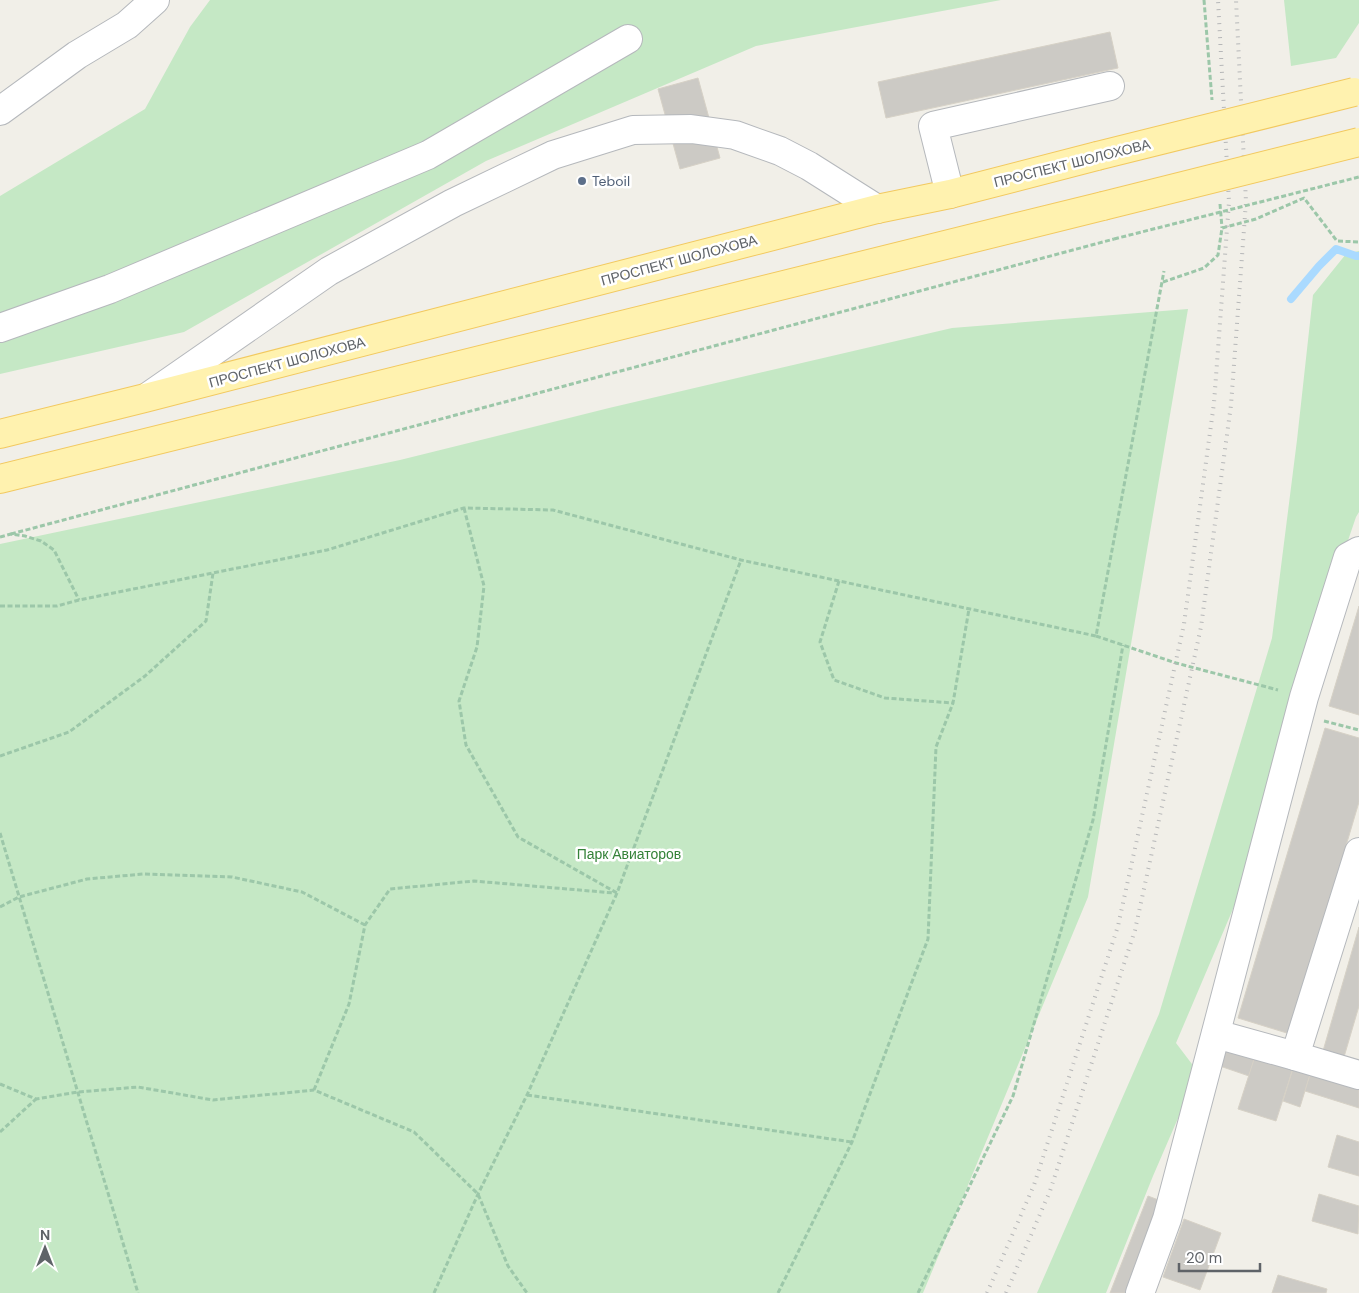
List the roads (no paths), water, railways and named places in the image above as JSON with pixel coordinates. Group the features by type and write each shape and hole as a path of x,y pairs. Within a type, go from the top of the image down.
{"main road":[{"name":"ПРОСПЕКТ ШОЛОХОВА","path":"0,434 877,209 950,194 1357,92"},
{"path":"0,479 1359,142"}],"lane":[{"path":"0,111 77,54 127,25 155,0"},
{"path":"0,328 110,289 428,155 628,39"},
{"path":"950,194 933,126 1110,86"},
{"path":"145,398 330,271 428,217 552,155 633,130 691,129 735,135 780,151 809,166 877,209"},
{"path":"1140,1293 1167,1219 1301,706 1348,557 1359,551"},
{"path":"1295,1056 1359,852"},
{"path":"1216,1034 1359,1075"}],"waterway":[{"path":"1291,299 1336,249 1359,256"}],"railway":[{"path":"987,1293 1034,1185 1118,926 1184,624 1214,403 1229,202 1218,0"},
{"path":"1006,1293 1050,1191 1135,930 1201,627 1231,405 1246,202 1236,0"}],"place":[{"name":"Teboil","path":"582,181"}],"park label":[{"name":"Парк Авиаторов","path":"629,854"}]}
